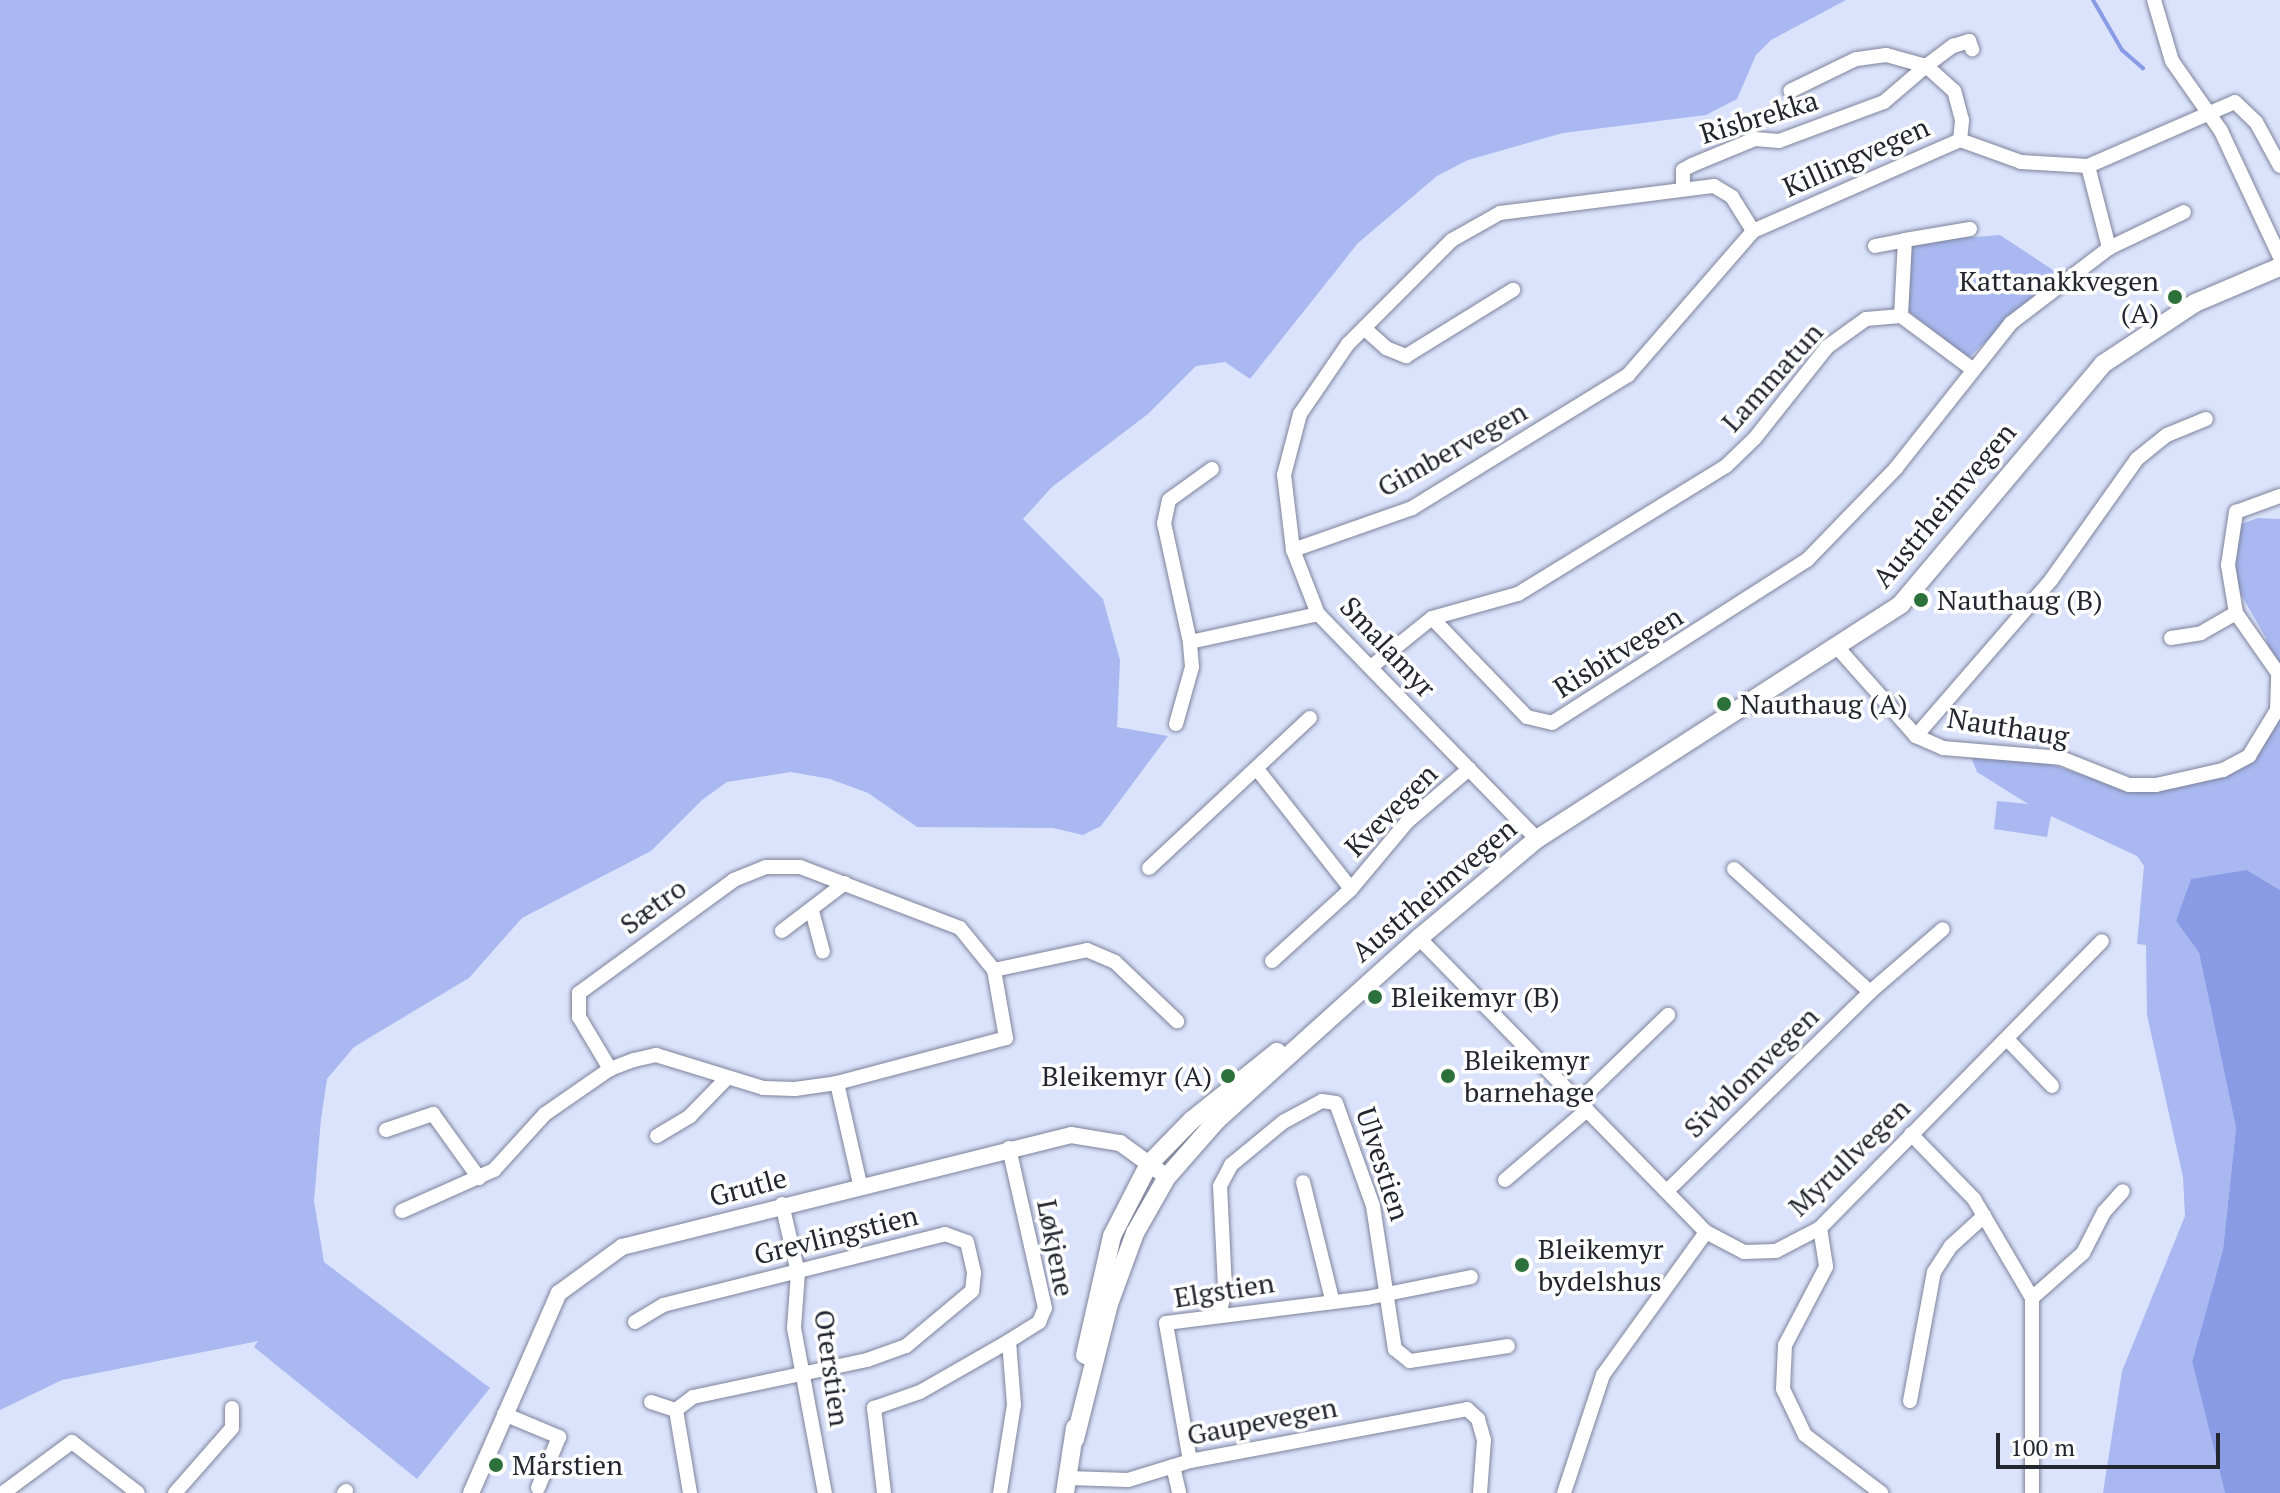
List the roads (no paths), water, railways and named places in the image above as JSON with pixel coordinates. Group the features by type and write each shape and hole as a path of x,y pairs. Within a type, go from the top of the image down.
{"main road":[{"name":"Austrheimvegen","path":"1075,1439 1120,1266 1167,1177 1217,1120 1338,1009 1537,839 1901,604 2103,364 2195,303 2280,267"},
{"name":"Austrheimvegen","path":"1066,1486 1101,1270 1149,1164 1192,1120 1318,1019 1338,1009"}],"street":[{"path":"2154,0 2172,61 2221,131 2280,257"},
{"name":"Risbrekka","path":"1683,189 1683,170 1692,165 1755,139 1779,141 1884,102 1953,46 1969,41 1972,49"},
{"name":"Risbrekka","path":"1790,91 1856,59 1886,55 1926,66 1954,91 1962,120 1960,140"},
{"name":"Killingvegen","path":"1628,375 1753,231 1960,140 2021,162 2088,166 2229,103 2246,109 2280,166"},
{"path":"2088,166 2109,248"},
{"path":"1683,189 1724,190 1753,231"},
{"name":"Smalamyr","path":"1537,839 1318,614 1293,550 1284,475 1300,414 1364,328 1452,240 1516,210 1683,189"},
{"path":"1905,240 1901,316 1972,369 2011,323 2109,248 2184,212"},
{"path":"1875,246 1970,229"},
{"path":"1364,328 1386,348 1406,356 1513,290"},
{"name":"Lammatun","path":"1432,618 1518,594 1726,466 1755,438 1827,347 1866,319 1901,316"},
{"name":"Risbitvegen","path":"1432,618 1527,717 1552,723 1807,560 1896,468 1972,369"},
{"name":"Gimbervegen","path":"1293,550 1412,508 1628,375"},
{"name":"Nauthaug","path":"1916,736 2051,580 2137,459 2167,435 2206,419"},
{"path":"1176,724 1192,667 1190,642 1164,523 1169,500 1212,469"},
{"name":"Nauthaug","path":"1837,647 1916,736 1943,748 2061,758 2129,785 2156,785 2223,770 2249,756 2277,710 2278,673 2236,613 2228,565 2236,512 2280,496"},
{"path":"2171,638 2201,633 2236,613"},
{"path":"1190,642 1318,614"},
{"path":"1371,667 1432,618"},
{"path":"1149,868 1310,718"},
{"name":"Kvevegen","path":"1257,769 1351,889"},
{"name":"Kvevegen","path":"1272,961 1351,889 1407,822 1469,769"},
{"name":"Sætro","path":"402,1211 479,1178 514,1152 545,1114 610,1069 656,1055 763,1088 837,1083 1006,1038 994,970 973,939 945,918 800,867 766,867 734,880 586,985 575,1006 610,1069"},
{"path":"1734,869 1870,992"},
{"path":"782,931 845,883"},
{"path":"812,911 823,952"},
{"name":"Sivblomvegen","path":"1668,1190 1870,992 1943,929"},
{"name":"Myrullvegen","path":"1419,938 1706,1232 1744,1252 1776,1251 1820,1228 2102,941"},
{"path":"994,970 1087,950 1115,962 1177,1021"},
{"path":"1505,1180 1583,1105 1668,1015"},
{"path":"2007,1039 2052,1086"},
{"path":"657,1136 690,1116 727,1078"},
{"path":"837,1083 860,1184"},
{"name":"Ulvestien","path":"1220,1313 1225,1288 1220,1186 1231,1165 1260,1140 1322,1101 1336,1103 1373,1206 1387,1278 1383,1294 1395,1349 1403,1359 1508,1346"},
{"path":"386,1130 433,1114 479,1178"},
{"path":"1911,1134 1984,1216 2032,1298 2032,1493"},
{"name":"Grutle","path":"471,1493 559,1293 589,1267 622,1247 860,1184 1071,1135 1120,1143 1167,1177"},
{"name":"Løkjene","path":"884,1493 874,1408 920,1392 1009,1341 1039,1322 1045,1308 1009,1148"},
{"path":"1303,1182 1332,1299"},
{"path":"2032,1298 2083,1253 2104,1212 2123,1191"},
{"name":"Oterstien","path":"782,1204 798,1273 794,1328 805,1372 825,1493"},
{"path":"1910,1401 1934,1272 1951,1246 1984,1216"},
{"path":"1820,1228 1826,1267 1785,1345 1783,1389 1805,1435 1873,1491"},
{"path":"1564,1493 1603,1375 1706,1232"},
{"name":"Grevlingstien","path":"635,1322 663,1305 945,1234 967,1242 974,1273 972,1291 906,1346 693,1397 676,1410"},
{"name":"Elgstien","path":"1190,1461 1166,1323 1220,1313 1383,1294 1471,1277"},
{"path":"1000,1493 1014,1405 1009,1341"},
{"path":"651,1402 676,1410 690,1493"},
{"path":"175,1493 232,1428 232,1408"},
{"name":"Gaupevegen","path":"1066,1486 1127,1487 1190,1461 1467,1409 1478,1419 1484,1440 1480,1493"},
{"path":"504,1414 559,1437 538,1488"},
{"path":"3,1493 72,1442 138,1493"},
{"path":"1173,1466 1179,1493"}],"waterway":[{"path":"2093,0 2122,50 2143,68"}],"place":[{"name":"Kattanakkvegen (A)","path":"2175,297"},
{"name":"Nauthaug (B)","path":"1921,600"},
{"name":"Nauthaug (A)","path":"1724,704"},
{"name":"Bleikemyr (B)","path":"1375,997"},
{"name":"Bleikemyr (A)","path":"1228,1076"},
{"name":"Bleikemyr barnehage","path":"1448,1076"},
{"name":"Bleikemyr bydelshus","path":"1522,1265"},
{"name":"Mårstien","path":"496,1465"}]}
